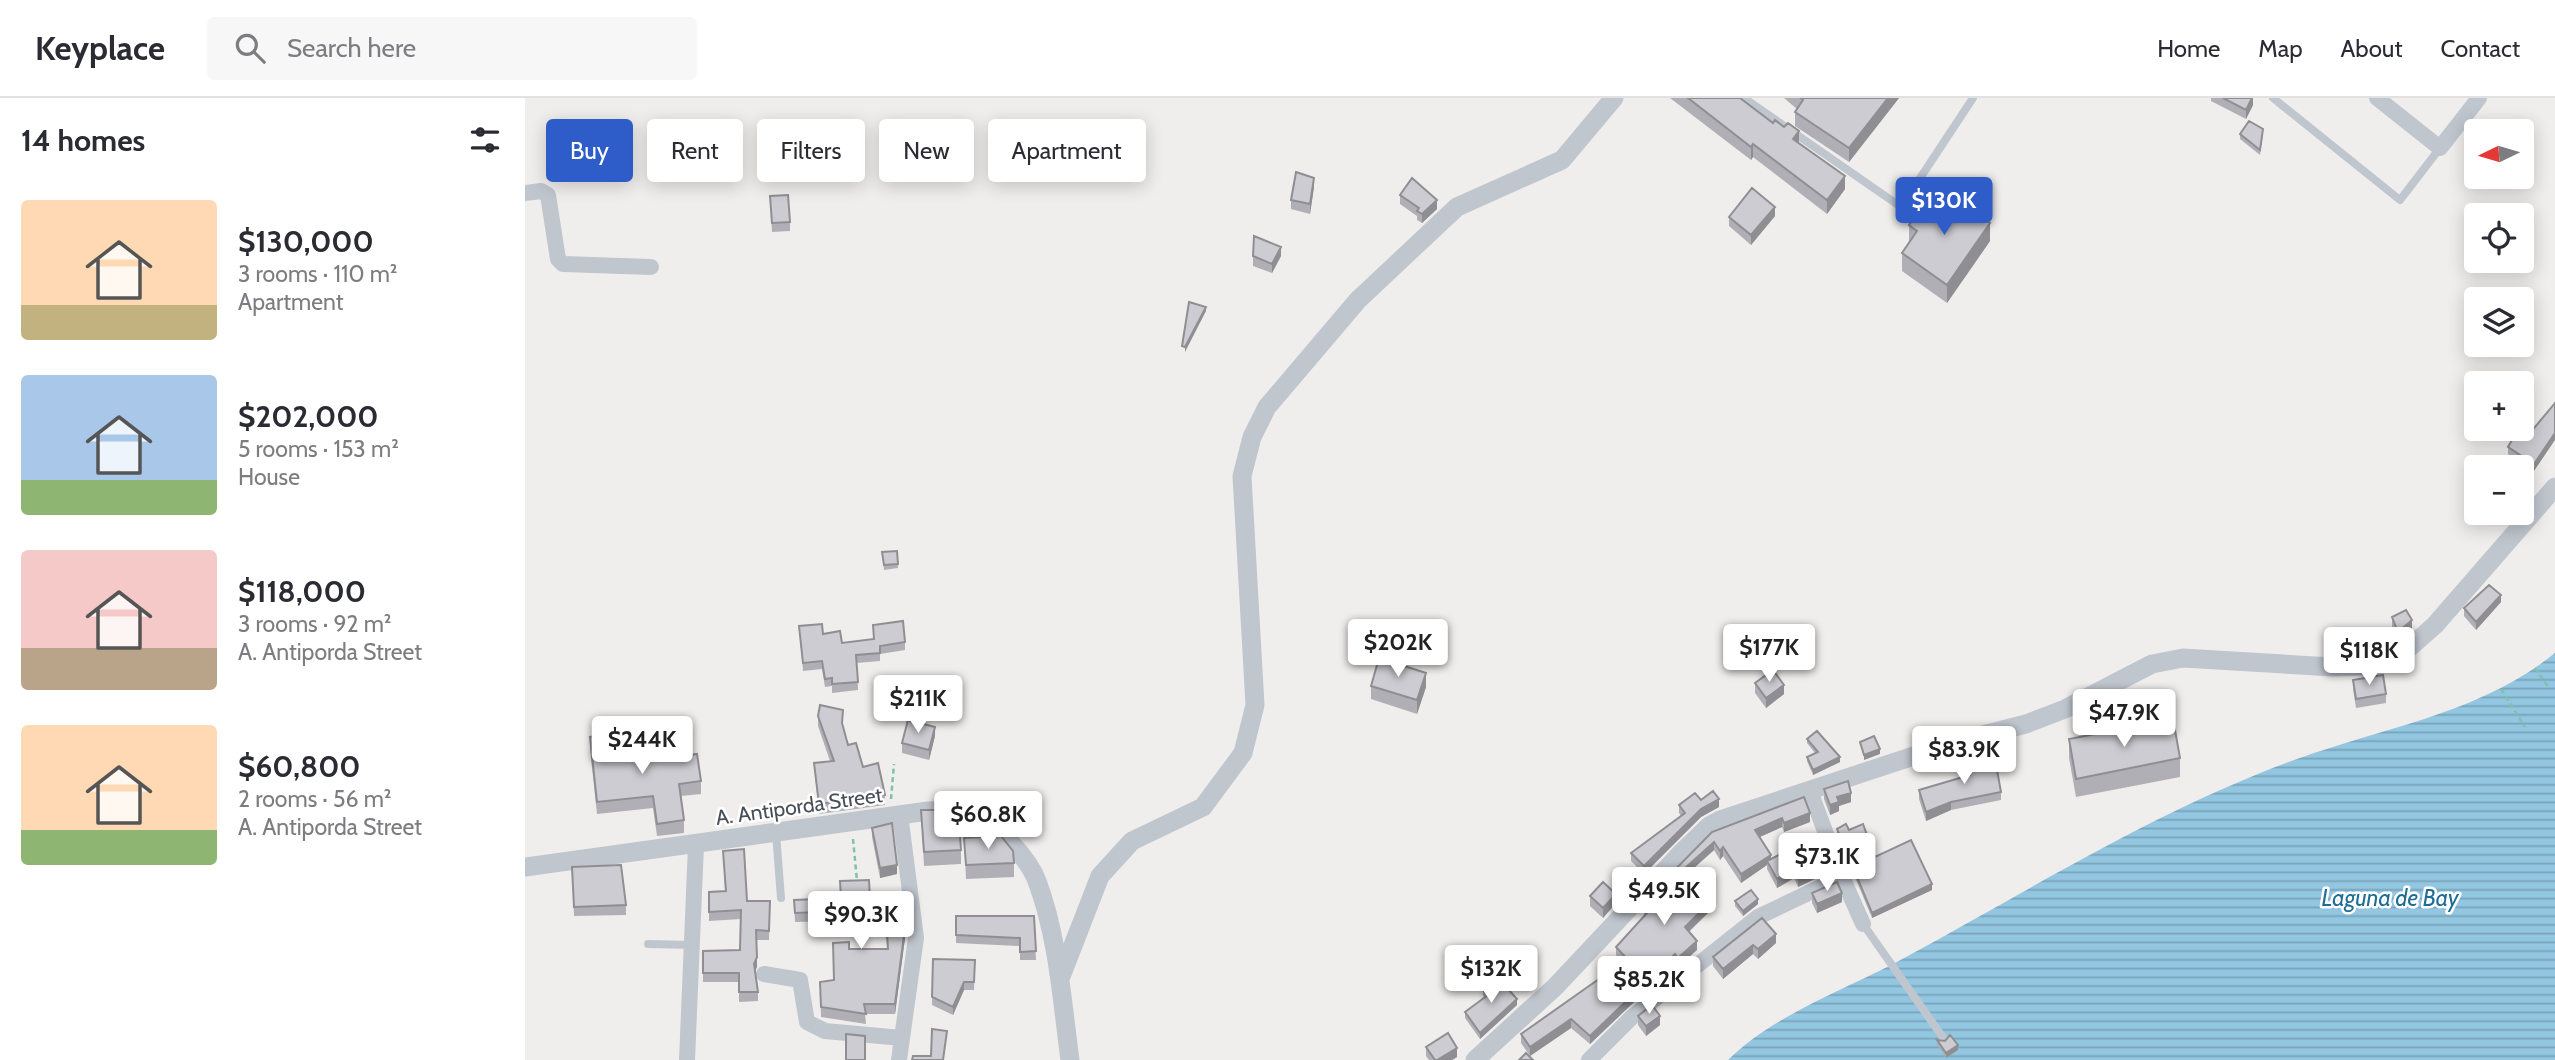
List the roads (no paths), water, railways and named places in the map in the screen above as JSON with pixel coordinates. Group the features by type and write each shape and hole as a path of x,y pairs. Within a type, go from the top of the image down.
{"street":[{"path":"1059,979 1100,876 1132,841 1203,807 1243,753 1255,705 1242,476 1252,438 1267,407 1358,300 1457,207 1562,160 1614,98"},
{"path":"2377,98 2440,148 2479,98"},
{"path":"525,193 541,191 548,195 558,259 563,264 651,267"},
{"path":"1475,1060 1555,987 1709,826 1733,815 1939,748 2042,718 2136,670 2168,660 2345,667 2389,661 2422,639 2555,487"},
{"path":"1809,791 1863,924"},
{"name":"A. Antiporda Street","path":"525,867 776,834 895,815 951,810 963,812 985,821 1004,838 1036,880 1059,979 1070,1060"},
{"path":"895,815 916,938 899,1060"},
{"path":"687,1060 696,845"},
{"path":"1589,1060 1632,1017 1758,917 1842,877"},
{"path":"764,974 800,980 807,1022 825,1031 902,1038"}],"lane":[{"path":"1744,98 1901,207 1973,98"},
{"path":"2273,98 2400,200 2440,148"},
{"path":"776,834 781,898"},
{"path":"1863,924 1944,1039"},
{"path":"648,944 692,945"}],"water":[{"name":"Laguna de Bay","path":"2555,653 2555,1060 1728,1060 1747,1043 1790,1015 1884,969 2147,825 2246,779 2297,759 2464,704 2496,690"}]}
